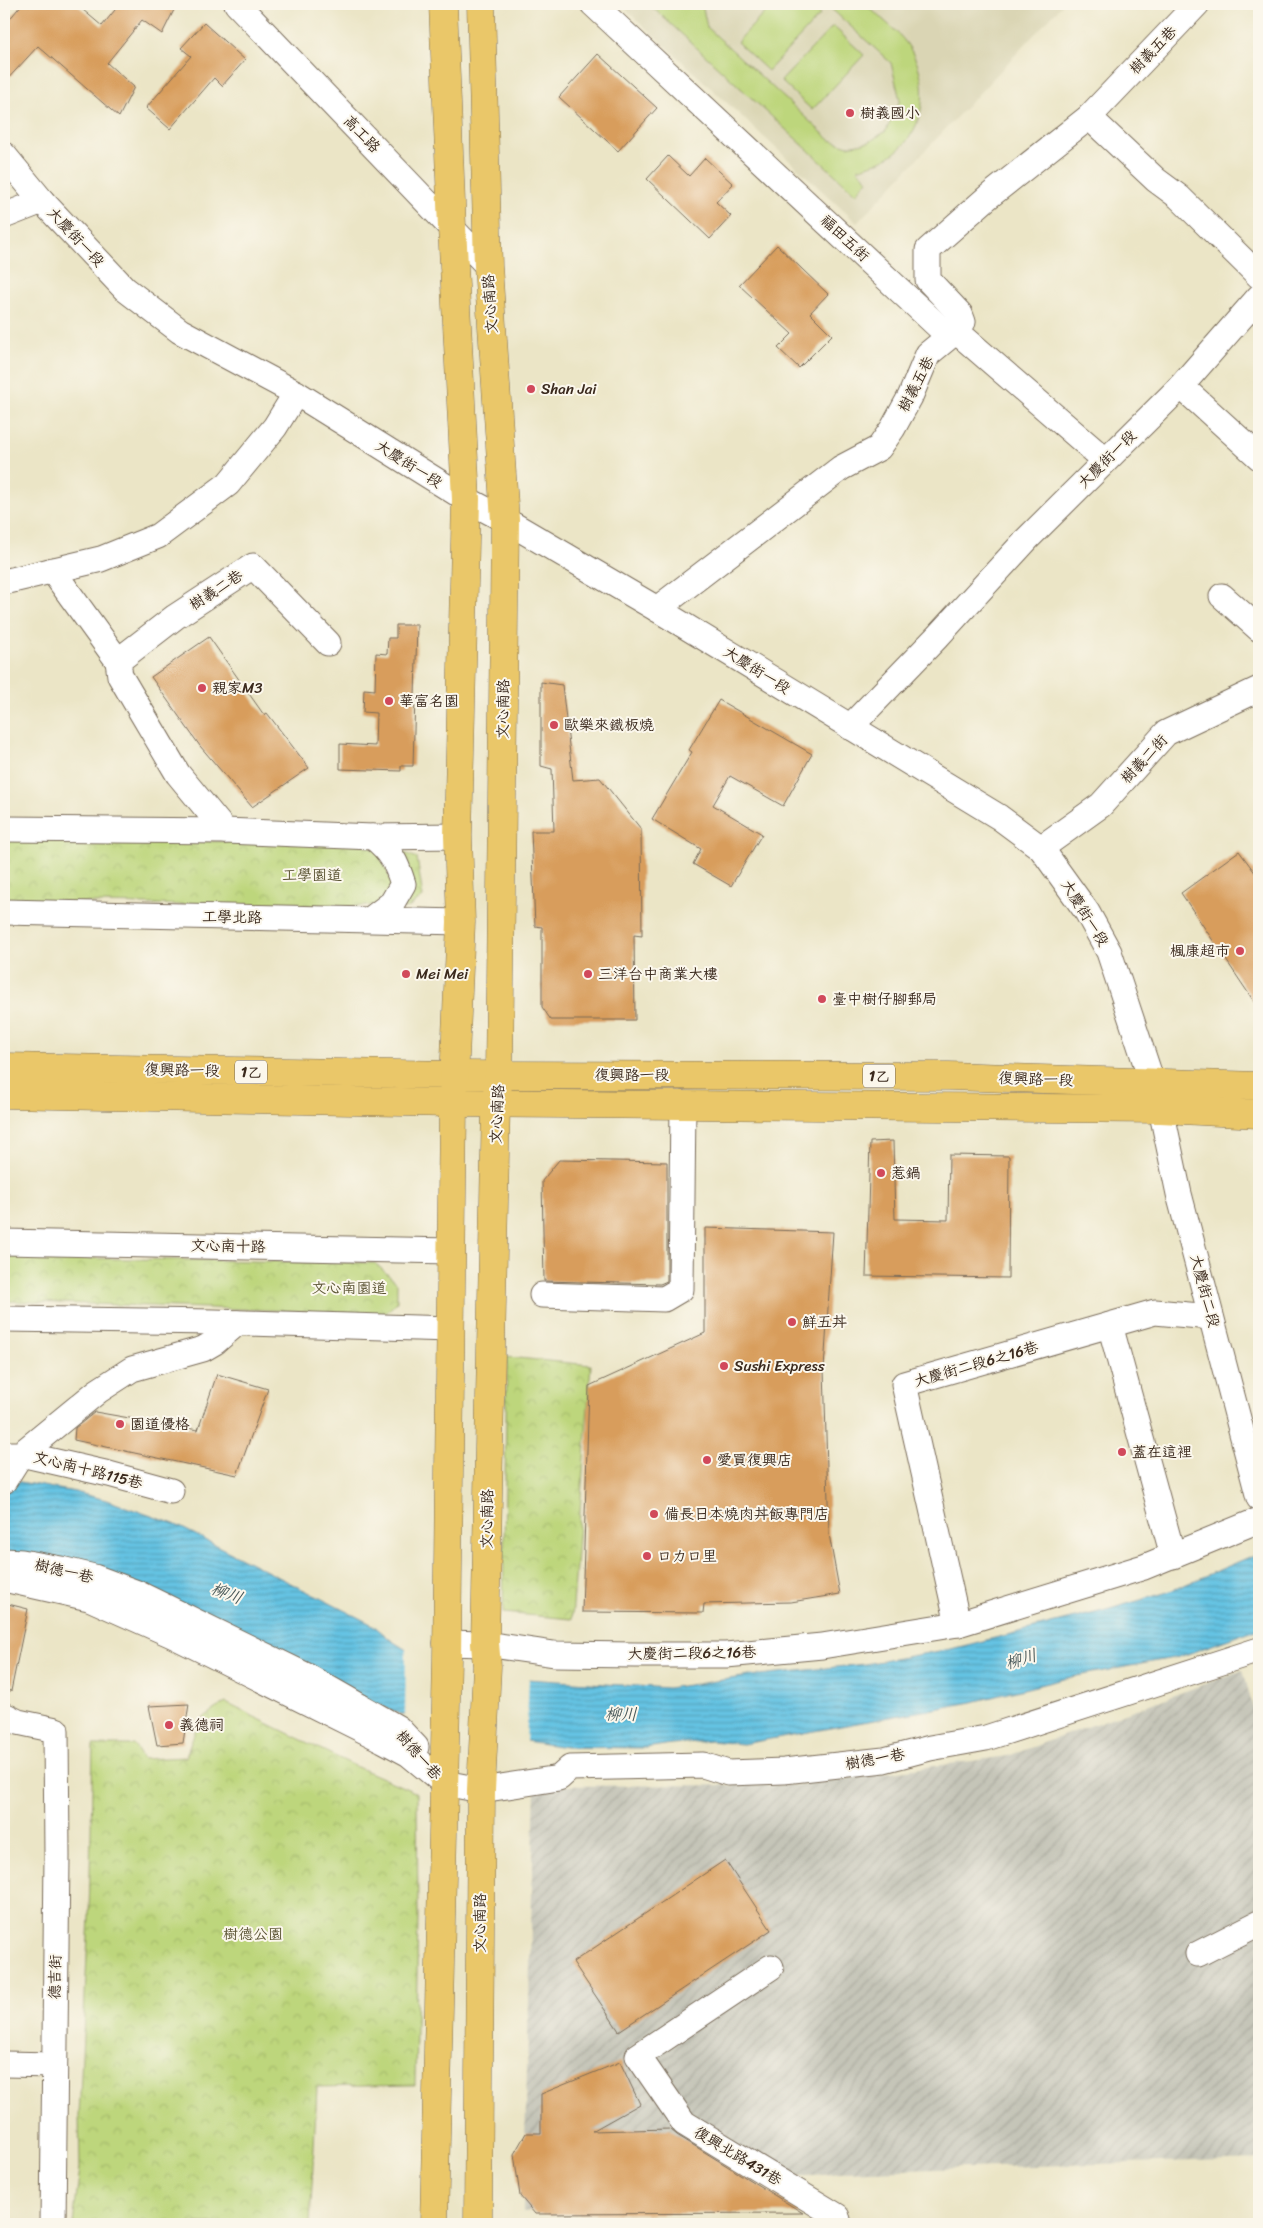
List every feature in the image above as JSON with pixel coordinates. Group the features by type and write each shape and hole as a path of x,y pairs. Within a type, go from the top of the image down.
{"main road":[{"path":"434,2224 444,1783 453,1103 461,922 458,836 466,500 443,4"},
{"name":"文心南路","path":"478,2224 481,1790 486,1655 496,1103 499,1075 505,520 488,266 481,4"},
{"name":"復興路一段","path":"4,1067 454,1076 949,1076 1158,1096 1259,1114"},
{"name":"復興路一段","path":"4,1094 453,1103 683,1104 1158,1096 1259,1086"}],"street":[{"name":"高工路","path":"237,4 488,266"},
{"name":"福田五街","path":"593,4 940,328 956,331 1105,460"},
{"name":"樹義五巷","path":"658,609 842,468 879,448 893,428 910,397 928,354 956,331 963,322 960,314 928,280 928,250 988,196 1090,116 1197,4"},
{"path":"1090,116 1156,180 1178,197 1259,276"},
{"name":"大慶街一段","path":"4,155 42,200 132,295 180,330 296,394 466,500 505,520 658,609 999,817 1041,848 1088,912 1110,952 1158,1096"},
{"path":"4,216 42,200"},
{"name":"大慶街一段","path":"850,727 937,637 1027,539 1181,386 1259,298"},
{"path":"1181,386 1259,457"},
{"path":"4,582 101,559 158,536 228,484 275,426 296,394"},
{"name":"樹義二巷","path":"118,661 175,617 253,566 328,643"},
{"path":"52,570 118,661 120,676 178,774 226,831"},
{"path":"1222,596 1259,629"},
{"name":"樹義二街","path":"1041,848 1101,805 1166,733 1259,689"},
{"path":"4,829 226,831 373,837 458,836"},
{"path":"371,919 392,903 403,884 397,863 387,849 373,837"},
{"name":"工學北路","path":"4,912 461,922"},
{"name":"大慶街二段","path":"1158,1096 1179,1194 1259,1498"},
{"path":"542,1295 664,1299 681,1289 683,1104"},
{"name":"文心南十路","path":"4,1242 451,1251"},
{"name":"大慶街二段6之16巷","path":"958,1624 904,1384 1155,1312 1211,1317"},
{"path":"4,1319 451,1329"},
{"name":"文心南十路115巷","path":"10,1465 79,1405 132,1369 203,1349 216,1342 237,1323"},
{"path":"1110,1325 1173,1556"},
{"name":"文心南十路115巷","path":"10,1465 109,1474 171,1491"},
{"name":"大慶街二段6之16巷","path":"446,1651 486,1655 726,1655 822,1646 958,1624 1135,1570 1259,1520"},
{"name":"樹德一巷","path":"4,1561 32,1563 94,1577 137,1593 307,1676 398,1728 435,1768 444,1783"},
{"name":"樹德一巷","path":"4,1579 89,1598 172,1635 383,1740 408,1754 444,1783 481,1790 559,1778 570,1768 703,1765 728,1773 784,1771 884,1760 930,1748 986,1738 1259,1650"},
{"name":"德吉街","path":"4,1715 18,1722 56,1730 57,1856 53,2224"},
{"path":"1198,1954 1259,1923"},
{"name":"復興北路431巷","path":"771,1967 638,2056 684,2123 837,2216 839,2224"},
{"path":"4,2064 54,2066"}],"shaded area":[{"name":"樹義國小","path":"620,4 1063,4 857,223"},
{"path":"1243,1670 1259,1731 1259,2159 839,2172 523,2212 535,1786 797,1785 1008,1756"}],"green space":[{"path":"649,4 702,4 707,27 830,140 848,146 869,142 886,131 900,100 891,63 826,4 865,4 898,33 915,57 920,72 922,102 919,117 913,131 905,143 893,154 857,169 868,180 856,194"},
{"path":"773,4 808,4 820,15 768,71 737,42"},
{"path":"833,26 864,55 812,110 781,81"},
{"name":"工學園道","path":"4,839 358,843 378,850 393,886 376,905 336,908 4,901"},
{"path":"400,851 417,858 423,897 408,908 395,908"},
{"name":"文心南園道","path":"4,1257 375,1263 397,1283 397,1302 385,1314 4,1301"},
{"path":"507,1357 591,1365 572,1619 503,1613"},
{"name":"樹德公園","path":"226,1703 357,1767 417,1793 418,1917 415,2085 317,2087 310,2224 73,2224 80,2168 79,2116 89,1916 93,1745 134,1745 143,1759 186,1757 199,1724 209,1713"}],"water":[{"name":"柳川","path":"4,1479 75,1492 106,1500 174,1524 373,1625 392,1641 440,1671 526,1679 668,1688 750,1676 865,1664 951,1649 1103,1611 1168,1592 1259,1553 1259,1628 1179,1657 1071,1677 972,1702 743,1744 711,1741 646,1748 566,1747 459,1731 401,1714 4,1554"}],"pier":[{"path":"406,1647 440,1668 529,1677 526,1743 458,1733 405,1718"}],"building":[{"path":"22,4 76,4 102,26 118,4 177,4 162,34 142,20 107,63 134,87 119,117 38,46 4,83 4,26"},
{"path":"204,23 245,60 222,86 214,78 170,129 146,108 191,56 181,48"},
{"path":"598,54 657,108 618,151 559,97"},
{"path":"668,156 689,176 705,158 733,184 716,202 731,216 710,239 647,179"},
{"path":"777,245 828,294 810,313 832,335 799,368 778,348 792,334 739,285"},
{"name":"華富名園","path":"396,625 417,625 413,766 401,766 401,771 340,769 340,744 375,746 376,713 363,712 364,689 375,690 376,653 387,654 388,638 396,638"},
{"path":"209,637 264,715 267,713 309,768 252,807 200,746 151,677"},
{"path":"541,682 562,685 573,780 600,778 641,829 642,936 634,935 635,1020 551,1020 542,1007 542,927 535,926 531,831 554,831 552,769 541,766"},
{"path":"719,700 812,754 783,806 730,776 713,805 762,834 731,886 693,864 701,849 652,819 692,752 689,750"},
{"name":"楓康超市","path":"1239,851 1259,878 1259,1009 1181,893"},
{"path":"893,1141 895,1219 948,1220 949,1155 1009,1156 1008,1278 866,1276 870,1142"},
{"path":"559,1160 667,1162 667,1281 660,1284 544,1281 542,1181"},
{"name":"愛買復興店","path":"705,1228 833,1232 824,1369 829,1534 840,1594 791,1602 704,1604 703,1613 582,1612 589,1386 705,1333"},
{"name":"園道優格","path":"217,1374 268,1389 237,1475 74,1440 75,1428 95,1412 198,1430"},
{"path":"4,1603 28,1609 11,1691 4,1690"},
{"name":"義德祠","path":"189,1704 183,1743 157,1745 149,1706"},
{"path":"725,1860 771,1930 619,2031 573,1962"},
{"path":"620,2062 640,2104 592,2131 670,2129 803,2213 535,2214 520,2196 514,2154 526,2133 541,2133 541,2094"}],"place":[{"name":"樹義國小","path":"850,113"},
{"name":"Shan Jai","path":"531,389"},
{"name":"親家M3","path":"202,688"},
{"name":"華富名園","path":"389,701"},
{"name":"歐樂來鐵板燒","path":"554,725"},
{"name":"楓康超市","path":"1240,951"},
{"name":"Mei Mei","path":"406,974"},
{"name":"三洋台中商業大樓","path":"588,974"},
{"name":"臺中樹仔腳郵局","path":"822,999"},
{"name":"惹鍋","path":"881,1173"},
{"name":"鮮五丼","path":"792,1322"},
{"name":"Sushi Express","path":"724,1366"},
{"name":"園道優格","path":"120,1424"},
{"name":"蓋在這裡","path":"1122,1452"},
{"name":"愛買復興店","path":"707,1460"},
{"name":"備長日本燒肉丼飯專門店","path":"654,1514"},
{"name":"ロカロ里","path":"647,1556"},
{"name":"義德祠","path":"169,1725"}]}
